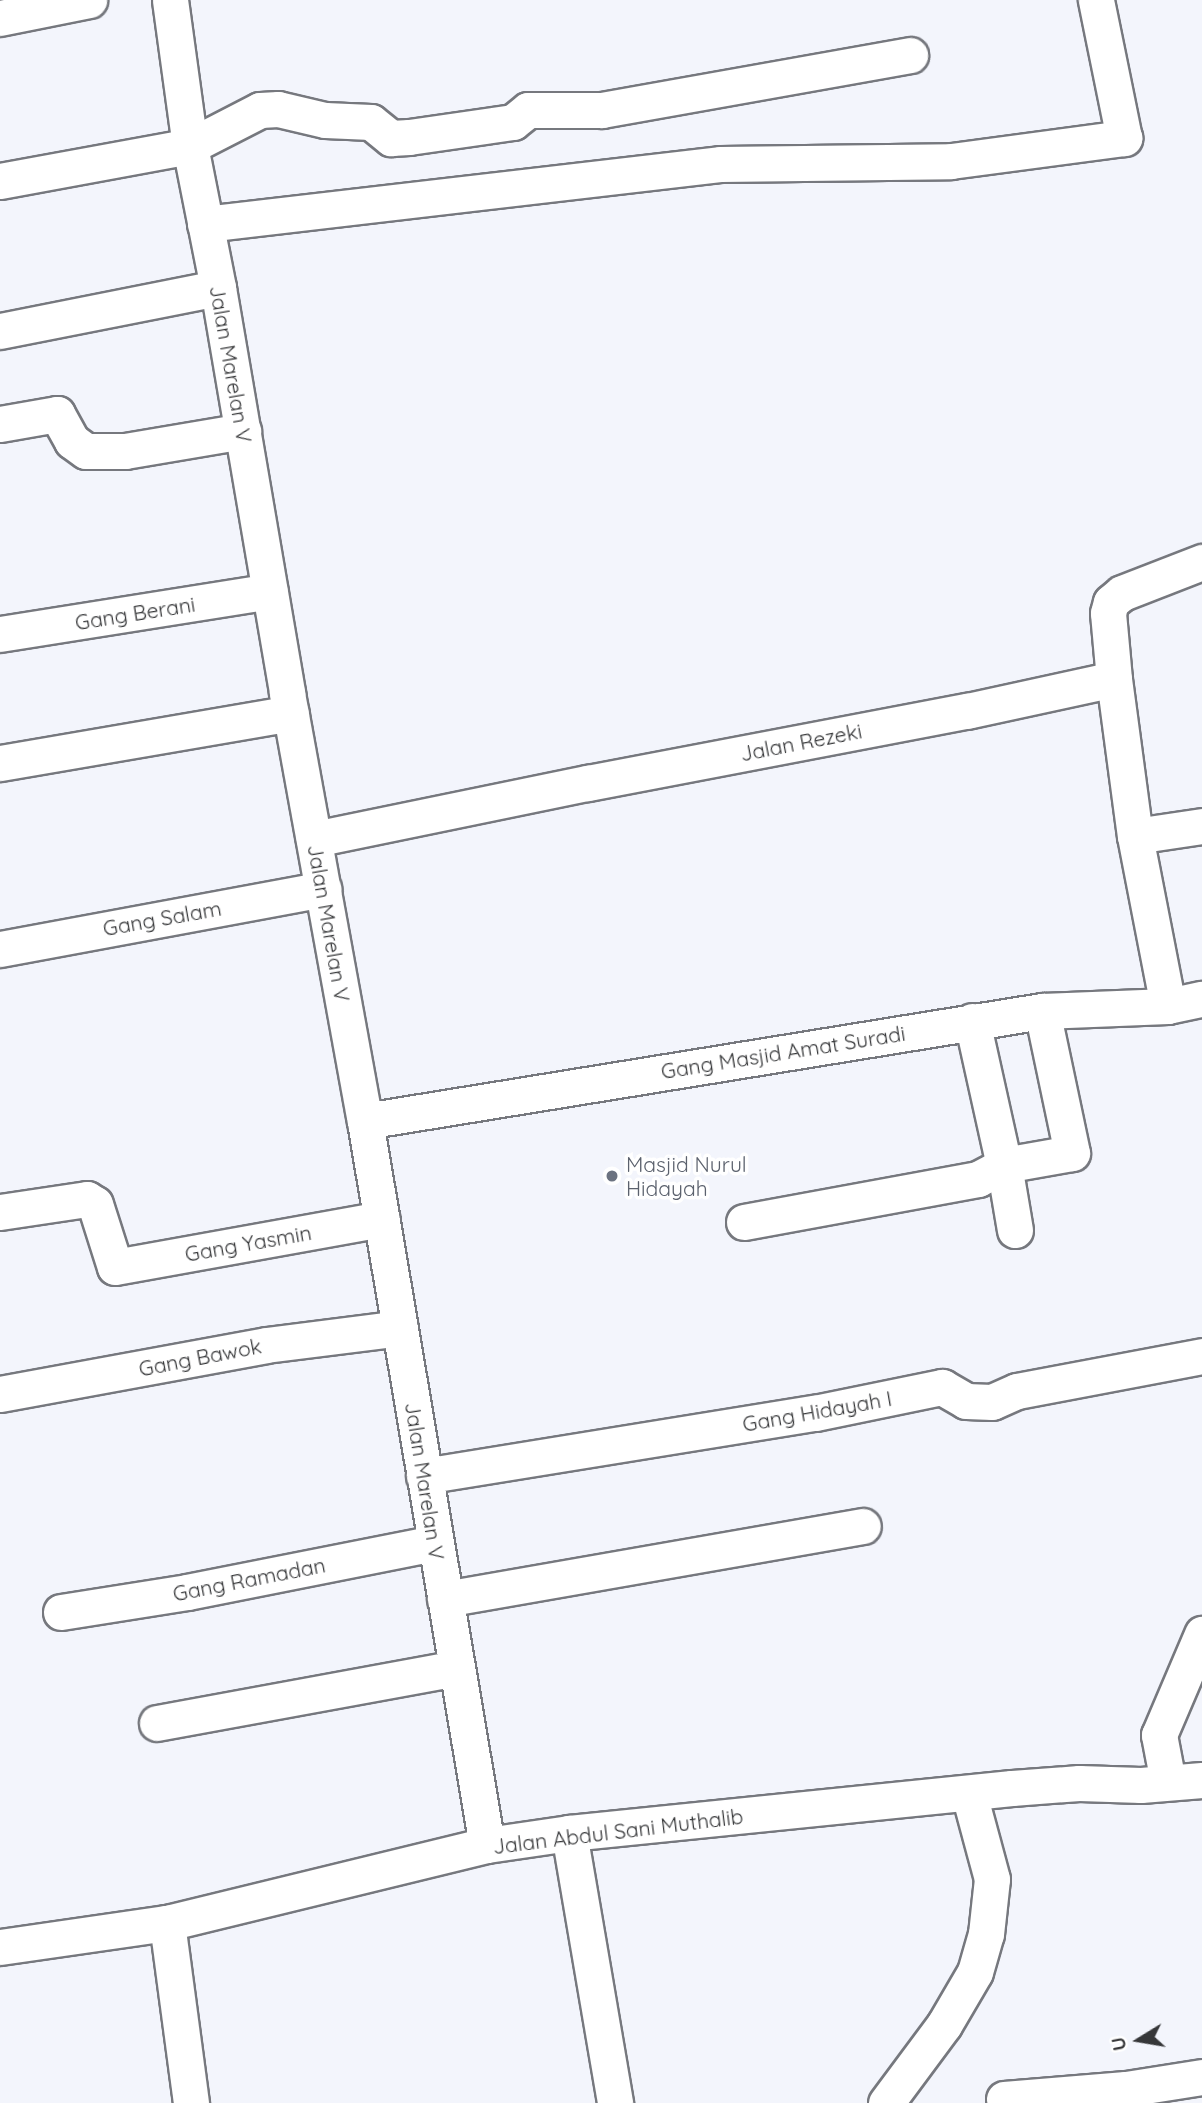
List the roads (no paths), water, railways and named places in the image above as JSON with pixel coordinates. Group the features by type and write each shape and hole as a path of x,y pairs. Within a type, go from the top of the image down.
{"street":[{"path":"0,18 89,0"},
{"name":"Jalan Marelan V","path":"170,0 190,146 218,288 289,703 365,1121 487,1845"},
{"path":"205,224 720,164 951,161 1124,138 1096,0"},
{"path":"0,181 190,146 260,110 278,109 326,120 371,122 391,138 409,137 513,122 528,110 602,110 910,55"},
{"path":"0,331 218,288"},
{"path":"0,424 57,414 72,441 86,451 125,451 243,430"},
{"path":"1168,1006 1135,835 1108,613 1111,602 1122,593 1202,562"},
{"name":"Gang Berani","path":"0,634 271,591"},
{"name":"Jalan Rezeki","path":"314,839 967,711 1114,678"},
{"path":"0,742 289,703"},
{"path":"0,763 289,703"},
{"path":"1135,835 1202,826"},
{"name":"Gang Salam","path":"0,949 323,889"},
{"name":"Gang Masjid Amat Suradi","path":"365,1121 972,1021 1042,1011 1168,1006 1202,999"},
{"path":"744,1222 978,1180 1004,1165 1072,1153 1042,1011"},
{"path":"972,1021 1004,1165 1015,1230"},
{"name":"Gang Yasmin","path":"0,1212 87,1199 95,1205 115,1267 382,1219"},
{"name":"Gang Bawok","path":"0,1394 266,1345 400,1328"},
{"name":"Gang Hidayah I","path":"424,1476 815,1413 942,1387 966,1401 992,1402 1017,1391 1202,1356"},
{"path":"445,1599 863,1526"},
{"name":"Gang Ramadan","path":"61,1612 187,1592 435,1543"},
{"path":"1154,1784 1159,1735 1202,1634"},
{"path":"157,1723 456,1668"},
{"name":"Jalan Abdul Sani Muthalib","path":"0,1947 167,1923 487,1845 569,1833 1012,1788 1079,1783 1154,1784 1202,1780"},
{"path":"886,2103 944,2025 975,1972 986,1934 992,1879 969,1794"},
{"path":"569,1833 615,2103 608,2103"},
{"path":"167,1923 191,2103"},
{"path":"1004,2099 1126,2096 1202,2077"}],"place":[{"name":"Masjid Nurul Hidayah","path":"612,1176"}]}
